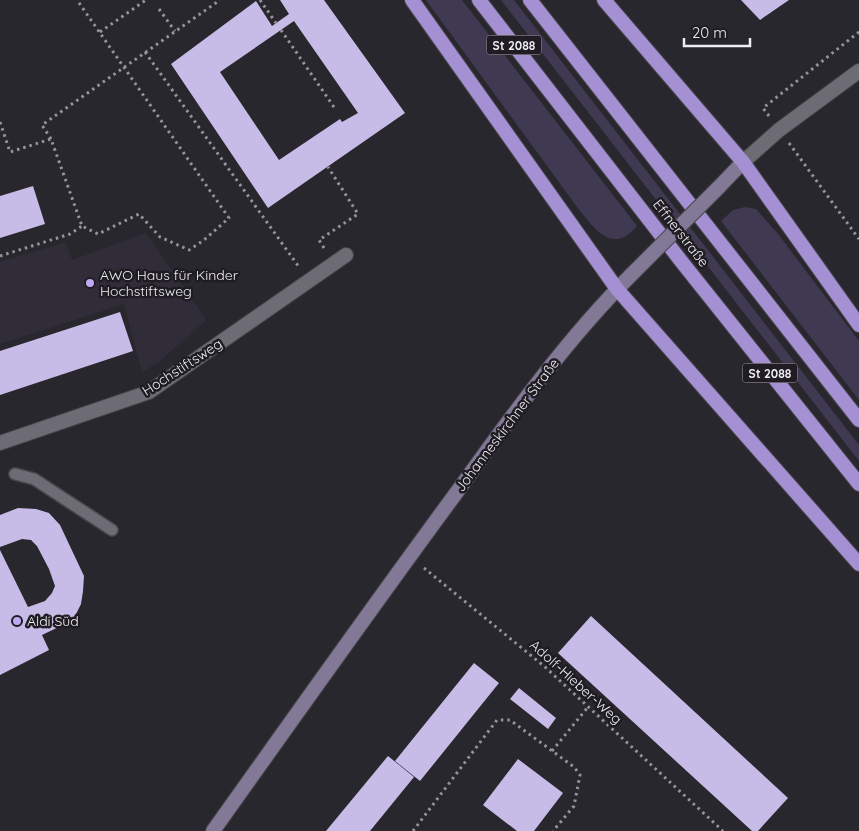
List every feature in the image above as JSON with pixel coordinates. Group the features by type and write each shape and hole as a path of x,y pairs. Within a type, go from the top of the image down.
{"highway":[{"path":"412,0 617,289 859,564"},
{"name":"Effnerstraße","path":"479,0 681,261 859,484"},
{"name":"Effnerstraße","path":"530,0 859,420"},
{"path":"604,0 743,162 859,324"}],"main road":[{"name":"Johanneskirchner Straße","path":"213,831 527,396 617,289 743,162"}],"street":[{"name":"Johanneskirchner Straße","path":"743,162 780,130 859,71"},
{"name":"Hochstiftsweg","path":"0,443 150,392 346,255"}],"lane":[{"path":"15,474 34,479 112,530"}],"path":[{"path":"77,0 123,67 229,218 204,240 188,250 160,237 140,214 98,234 82,226 51,139 42,125 123,67 220,0"},
{"path":"99,32 146,0"},
{"path":"260,0 276,23"},
{"path":"159,9 175,31"},
{"path":"281,30 336,110"},
{"path":"780,130 763,108 859,32"},
{"path":"145,52 308,281"},
{"path":"0,122 10,152 51,139"},
{"path":"798,155 859,239"},
{"path":"328,166 358,214 319,240 334,264"},
{"path":"0,256 70,234 82,226"},
{"name":"Adolf-Hieber-Weg","path":"410,556 545,667 722,831"},
{"path":"552,751 588,707"},
{"path":"413,831 496,720 510,720 574,767 580,774 574,806 552,831"}],"shaded area":[{"path":"426,0 462,0 637,226 628,235 619,239 612,239 604,236 590,223"},
{"path":"501,0 514,0 859,445 859,461"},
{"path":"745,207 756,209 778,234 859,341 859,400 721,221 733,210"},
{"name":"AWO Haus für Kinder Hochstiftsweg","path":"146,233 206,320 159,362 142,372 124,304 0,344 0,262 66,242 72,260"}],"building":[{"path":"280,0 324,0 405,113 268,208 171,64 256,1 272,26 289,14","holes":["294,21 358,113 342,122 340,119 279,160 220,72"]},
{"path":"741,0 789,0 760,20"},
{"path":"33,186 45,224 0,238 0,196"},
{"path":"120,312 133,351 0,395 0,351"},
{"path":"18,508 36,509 49,513 60,525 84,576 83,591 81,604 74,618 42,635 49,650 0,675 0,550 28,607 45,601 55,586 49,569 37,546 31,540 22,539 0,547 0,515"},
{"path":"591,616 788,798 758,831 752,831 558,653"},
{"path":"474,663 499,683 420,781 395,761"},
{"path":"519,688 556,718 548,729 510,699"},
{"path":"388,756 414,777 370,831 326,831"},
{"path":"518,759 563,793 534,831 517,831 483,805"}],"place":[{"name":"AWO Haus für Kinder Hochstiftsweg","path":"90,283"},
{"name":"Aldi Süd","path":"17,621"}]}
